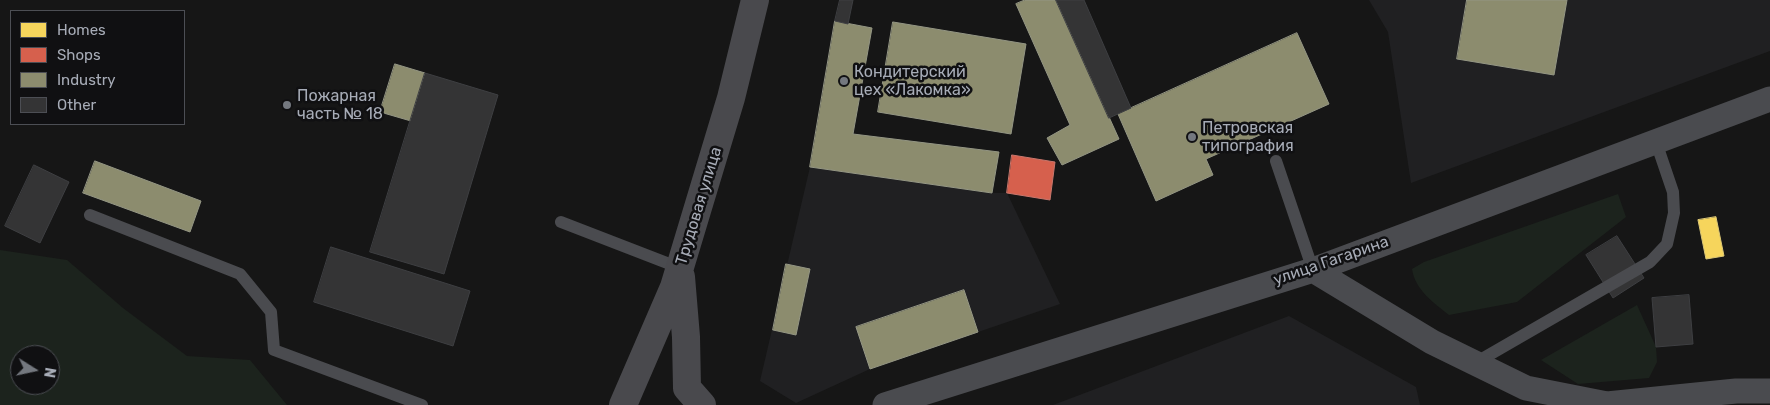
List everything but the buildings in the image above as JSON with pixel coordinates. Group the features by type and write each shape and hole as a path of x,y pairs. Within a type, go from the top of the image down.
{"main road":[{"name":"Трудовая улица","path":"623,405 674,287 731,98 755,0"},
{"path":"680,268 686,337 687,388 702,405"}],"street":[{"name":"улица Гагарина","path":"885,405 1312,270 1770,99"},
{"path":"1312,270 1432,342 1526,388 1607,405 1734,398 1770,391"}],"lane":[{"path":"1475,363 1650,262 1667,244 1674,213 1673,192 1656,142"},
{"path":"1276,161 1312,270"},
{"path":"90,215 240,274 271,312 274,350 422,405"},
{"path":"561,222 680,268"}],"shaded area":[{"path":"1369,0 1770,0 1770,51 1411,183 1388,32"},
{"path":"810,167 992,193 1007,193 1060,304 870,369 796,403 760,381"},
{"path":"1618,194 1626,217 1517,302 1449,315 1421,290 1414,277 1412,269 1424,262"},
{"path":"0,250 67,260 123,308 187,356 250,360 287,405 0,405"},
{"path":"1637,305 1656,347 1657,362 1649,378 1578,384 1541,360"},
{"path":"1289,316 1416,387 1420,405 1053,405"}],"place":[{"name":"Кондитерский цех «Лакомка»","path":"844,81"},
{"name":"Пожарная часть № 18","path":"287,105"},
{"name":"Петровская типография","path":"1192,137"}]}
